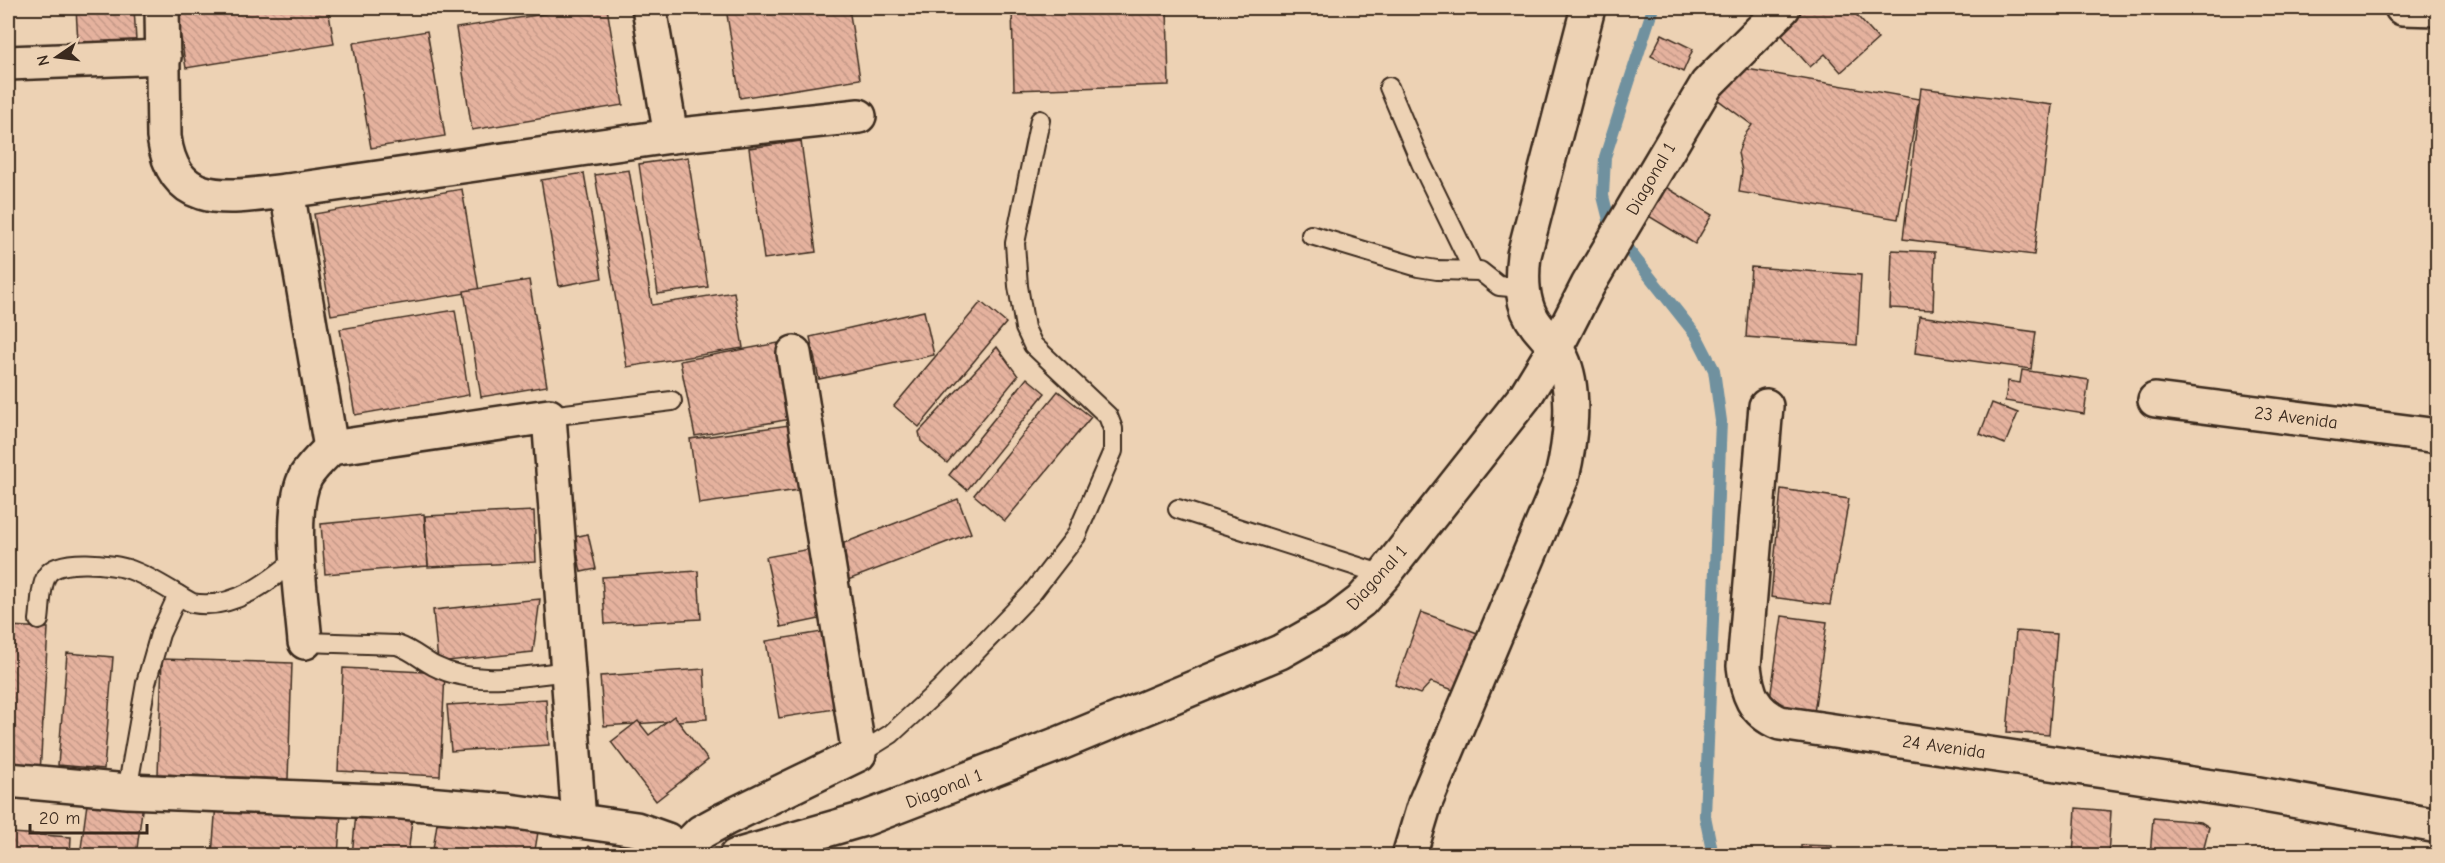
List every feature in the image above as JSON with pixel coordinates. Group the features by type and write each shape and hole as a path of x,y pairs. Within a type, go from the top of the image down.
{"street":[{"path":"162,8 164,136 167,155 172,170 183,182 196,190 214,196 234,197 287,191 671,136 859,116"},
{"path":"649,8 671,136"},
{"path":"1409,855 1425,803 1562,477 1568,454 1570,394 1567,373 1555,348 1534,323 1522,288 1524,255 1588,8"},
{"name":"Diagonal 1","path":"736,855 864,819 1056,745 1280,652 1335,621 1361,601 1526,395 1707,84 1784,8"},
{"path":"2402,8 2438,9"},
{"path":"8,63 164,57"},
{"path":"287,191 331,448"},
{"path":"8,780 127,790 424,803 579,820 652,834 683,854 701,832 859,754 794,353"},
{"name":"23 Avenida","path":"2155,400 2438,436"},
{"name":"24 Avenida","path":"1766,406 1744,666 1746,688 1753,703 1770,719 1780,723 2253,793 2438,826"},
{"path":"305,642 298,501 305,477 316,462 331,448 549,416 579,820"}],"lane":[{"path":"1389,87 1421,163 1473,270"},
{"path":"859,754 891,734 939,690 1032,593 1076,536 1113,451 1113,429 1108,416 1033,345 1025,328 1017,286 1015,243 1040,120"},
{"path":"1311,235 1418,267 1447,271 1480,271 1499,286 1522,288"},
{"path":"549,416 672,401"},
{"path":"1178,509 1384,575"},
{"path":"39,620 47,574 59,565 98,564 129,570 202,605 230,600 258,587 299,557"},
{"path":"127,790 146,683 159,634 178,595"},
{"path":"305,642 397,645 411,650 434,666 485,678 502,679 568,671"}],"building":[{"path":"76,8 134,8 136,41 78,43"},
{"path":"176,8 328,8 334,44 186,68"},
{"path":"581,8 607,8 623,105 472,130 456,28"},
{"path":"726,8 849,8 860,79 740,98"},
{"path":"1012,8 1167,8 1169,85 1014,90"},
{"path":"1806,8 1850,8 1878,39 1841,72 1825,54 1810,67 1779,32"},
{"path":"427,31 445,136 371,148 353,43"},
{"path":"1662,34 1693,49 1683,72 1651,56"},
{"path":"1741,68 1919,99 1898,219 1739,192 1742,171 1738,153 1744,136 1752,125 1717,99"},
{"path":"1921,88 2052,105 2034,255 1903,239"},
{"path":"801,141 816,252 764,259 749,148"},
{"path":"688,157 708,287 658,294 639,164"},
{"path":"629,170 652,305 734,292 743,348 627,367 595,175"},
{"path":"584,173 602,278 559,286 541,180"},
{"path":"1664,186 1712,215 1695,244 1647,215"},
{"path":"462,189 479,291 331,315 314,214"},
{"path":"1892,250 1935,252 1933,310 1890,308"},
{"path":"1751,267 1861,275 1857,345 1746,337"},
{"path":"529,280 547,386 481,397 464,291"},
{"path":"981,302 1006,323 919,427 894,406"},
{"path":"455,310 469,395 355,415 340,329"},
{"path":"924,311 934,355 819,379 810,337"},
{"path":"1919,316 2036,332 2031,369 1915,353"},
{"path":"778,343 791,419 695,436 680,361"},
{"path":"997,347 1018,376 947,463 921,441 919,432"},
{"path":"2022,370 2089,380 2084,414 2005,401 2008,381 2020,383"},
{"path":"1027,378 1045,393 967,490 949,475"},
{"path":"1058,391 1091,417 1005,521 974,495"},
{"path":"1992,403 2018,413 2005,444 1980,434"},
{"path":"789,425 798,490 699,504 690,439"},
{"path":"1781,489 1849,499 1830,605 1771,597"},
{"path":"958,499 971,533 848,580 844,543"},
{"path":"534,511 536,562 428,567 425,516"},
{"path":"424,514 428,566 325,574 321,524"},
{"path":"588,534 596,569 581,572 574,537"},
{"path":"815,548 829,617 781,627 766,557"},
{"path":"698,571 701,619 605,624 602,577"},
{"path":"540,599 533,652 438,662 433,610"},
{"path":"1421,612 1480,634 1459,692 1431,682 1420,694 1395,685"},
{"path":"1782,616 1827,622 1814,713 1769,706"},
{"path":"8,626 48,628 40,774 8,772"},
{"path":"828,631 841,708 779,718 766,641"},
{"path":"2016,631 2057,634 2049,735 2007,732"},
{"path":"67,653 113,657 104,769 58,765"},
{"path":"162,659 292,663 288,779 158,774"},
{"path":"343,668 445,673 440,776 338,771"},
{"path":"704,669 707,719 604,726 600,676"},
{"path":"546,699 549,745 451,751 447,705"},
{"path":"674,716 708,760 656,801 611,742 638,721 649,735"},
{"path":"88,796 143,803 136,856 80,856"},
{"path":"216,803 341,812 338,856 212,856"},
{"path":"2076,808 2111,811 2108,856 2073,856"},
{"path":"356,813 412,819 408,856 352,856"},
{"path":"438,817 538,832 534,856 432,856"},
{"path":"2153,818 2201,822 2209,827 2202,856 2150,856"},
{"path":"11,833 71,837 70,856 10,856"},
{"path":"1801,845 1832,846 1832,856 1801,856"},
{"path":"589,846 600,856 581,856"}],"waterway":[{"path":"1653,8 1605,157 1603,196 1611,228 1696,335 1714,370 1721,421 1705,816 1713,856"}]}
